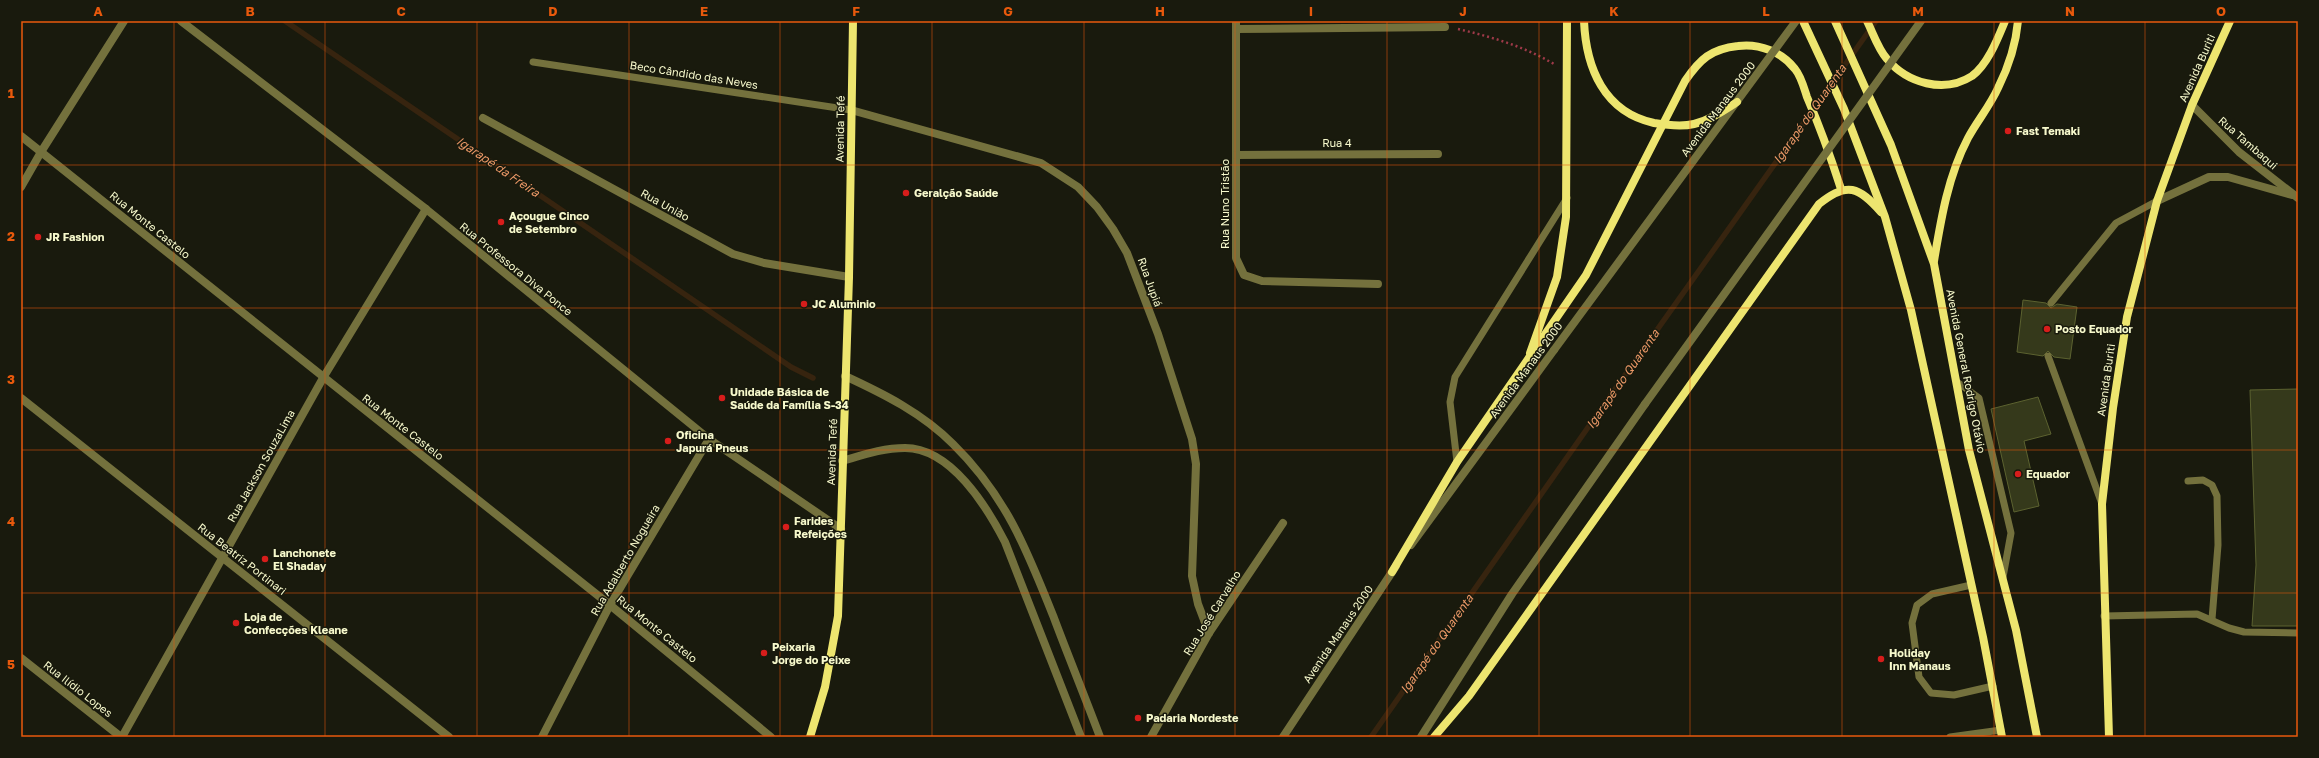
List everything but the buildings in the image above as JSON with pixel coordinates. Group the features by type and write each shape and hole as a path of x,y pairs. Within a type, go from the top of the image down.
{"main road":[{"name":"Avenida Tefé","path":"811,737 825,687 838,616 848,277 853,21"},
{"path":"1525,364 1556,277 1562,254 1567,197 1566,21"},
{"path":"1584,21 1588,58 1600,85 1617,105 1639,119 1667,126 1693,125 1713,117 1737,102"},
{"path":"1803,21 1814,41 1844,109 1885,217 1911,310 2002,733"},
{"name":"Avenida General Rodrigo Otávio","path":"1835,21 1891,145 1934,264 1969,450 2016,630 2037,737"},
{"path":"1867,21 1886,58 1906,76 1920,82 1936,85 1957,82 1972,76 1980,67 1996,42 2005,21"},
{"path":"1934,264 1939,231 1954,170 1968,138 1998,88 2016,38 2018,21"},
{"name":"Avenida Buriti","path":"2109,737 2104,616 2102,504 2113,408 2127,317 2157,201 2192,105 2230,21"},
{"path":"1392,572 1457,462 1586,275 1684,81 1696,65 1711,52 1750,44 1773,51 1786,59 1796,70 1826,143 1841,189"},
{"path":"1434,737 1470,696 1819,204 1841,189 1852,189 1865,194 1885,217"}],"street":[{"path":"21,188 41,152 124,21"},
{"name":"Rua Professora Diva Ponce","path":"181,21 426,209 709,439 841,529"},
{"name":"Avenida Manaus 2000","path":"1283,737 1392,572 1796,21"},
{"path":"1421,737 1512,594 1645,404 1921,21"},
{"path":"1236,25 1445,26"},
{"name":"Rua Nuno Tristão","path":"1236,25 1236,258 1244,275 1262,281 1378,284"},
{"name":"Rua Tambaqui","path":"2192,105 2240,152 2295,197"},
{"name":"Rua Jupiá","path":"851,110 1041,163 1078,187 1097,207 1113,229 1128,253 1158,334 1192,439 1196,464 1192,576 1198,604 1209,633"},
{"name":"Rua União","path":"483,118 732,254 764,263 848,277"},
{"name":"Rua Monte Castelo","path":"21,136 610,605 771,737"},
{"name":"Rua 4","path":"1236,155 1438,154"},
{"name":"Rua Tambaqui","path":"2157,201 2209,177 2228,177 2295,197"},
{"name":"Rua Jackson SouzaLima","path":"122,737 323,378 426,209"},
{"path":"845,376 905,406 932,426 952,443 979,472 1007,510 1029,554 1100,737"},
{"name":"Rua Beatriz Portinari","path":"21,398 449,737"},
{"name":"Rua Adalberto Nogueira","path":"542,737 610,605 709,439"},
{"path":"842,461 884,449 907,448 929,454 952,469 971,487 990,512 1006,542 1081,737"},
{"name":"Rua José Carvalho","path":"1151,737 1209,633 1283,523"},
{"name":"Rua Ilídio Lopes","path":"21,658 122,737"}],"lane":[{"name":"Beco Cândido das Neves","path":"533,62 851,110"},
{"path":"1457,462 1450,402 1455,377 1567,197"},
{"path":"2051,304 2116,223 2157,201"},
{"path":"2048,356 2102,504"},
{"path":"1957,382 1979,398 2011,533 2003,580"},
{"path":"2188,481 2203,480 2212,485 2217,496 2218,545 2212,619"},
{"path":"1971,585 1932,594 1917,605 1912,623 1919,677 1931,693 1954,695 1993,686"},
{"path":"2104,616 2197,614 2212,619 2229,628 2244,632 2298,633"},
{"path":"1950,737 2002,733"}],"path":[{"path":"1445,26 1488,36 1529,50 1566,71"}],"waterway":[{"name":"Igarapé da Freira","path":"285,21 791,367 813,378"},
{"name":"Igarapé do Quarenta","path":"1371,737 1876,21"}],"place":[{"name":"Fast Temaki","path":"2008,131"},
{"name":"Geralção Saúde","path":"906,193"},
{"name":"Açougue Cinco de Setembro","path":"501,222"},
{"name":"JR Fashion","path":"38,237"},
{"name":"JC Aluminio","path":"804,304"},
{"name":"Posto Equador","path":"2047,329"},
{"name":"Unidade Básica de Saúde da Família S-34","path":"722,398"},
{"name":"Oficina Japurá Pneus","path":"668,441"},
{"name":"Equador","path":"2018,474"},
{"name":"Farides Refeições","path":"786,527"},
{"name":"Lanchonete El Shaday","path":"265,559"},
{"name":"Loja de Confecções Kleane","path":"236,623"},
{"name":"Peixaria Jorge do Peixe","path":"764,653"},
{"name":"Holiday Inn Manaus","path":"1881,659"},
{"name":"Padaria Nordeste","path":"1138,718"}]}
